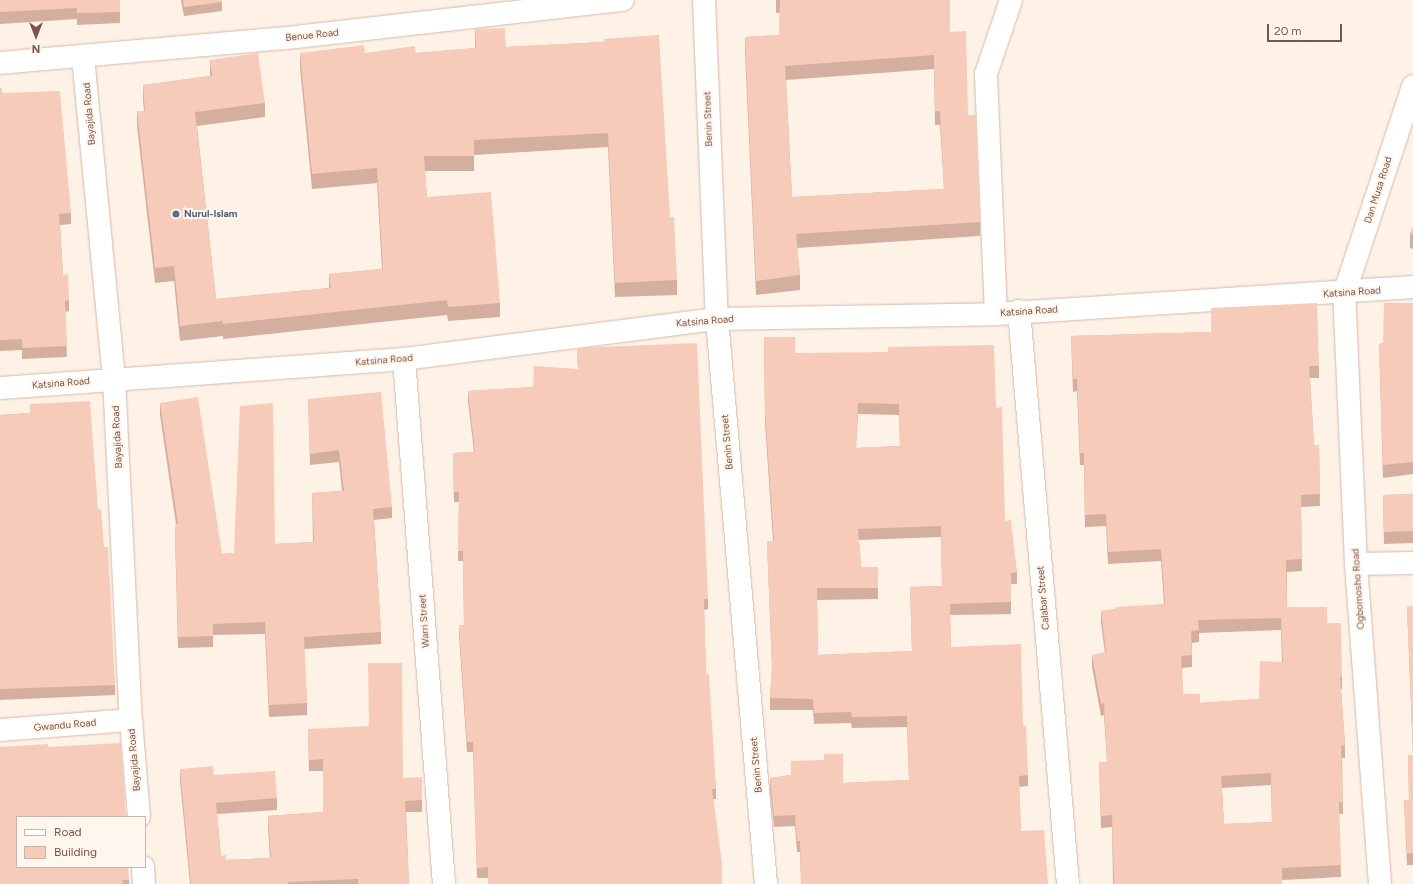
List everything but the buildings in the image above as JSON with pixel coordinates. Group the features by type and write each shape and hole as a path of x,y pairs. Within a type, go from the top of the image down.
{"street":[{"name":"Benue Road","path":"0,63 83,57 304,36 623,0"},
{"name":"Benin Street","path":"704,0 716,319 766,884"},
{"path":"996,314 986,74 1011,0"},
{"name":"Bayajida Road","path":"83,57 114,378 131,720 139,816"},
{"name":"Dan Musa Road","path":"1344,294 1413,86"},
{"name":"Katsina Road","path":"0,388 114,378 404,359 716,319 996,314 1344,294 1413,287"},
{"name":"Ogbomosho Road","path":"1344,294 1356,564 1380,884"},
{"name":"Calabar Street","path":"1019,312 1068,884"},
{"name":"Warri Street","path":"404,359 444,884"},
{"path":"1356,564 1413,564"},
{"name":"Gwandu Road","path":"0,730 131,720"},
{"path":"143,868 144,884"}],"place":[{"name":"Nurul-Islam","path":"176,214"}]}
